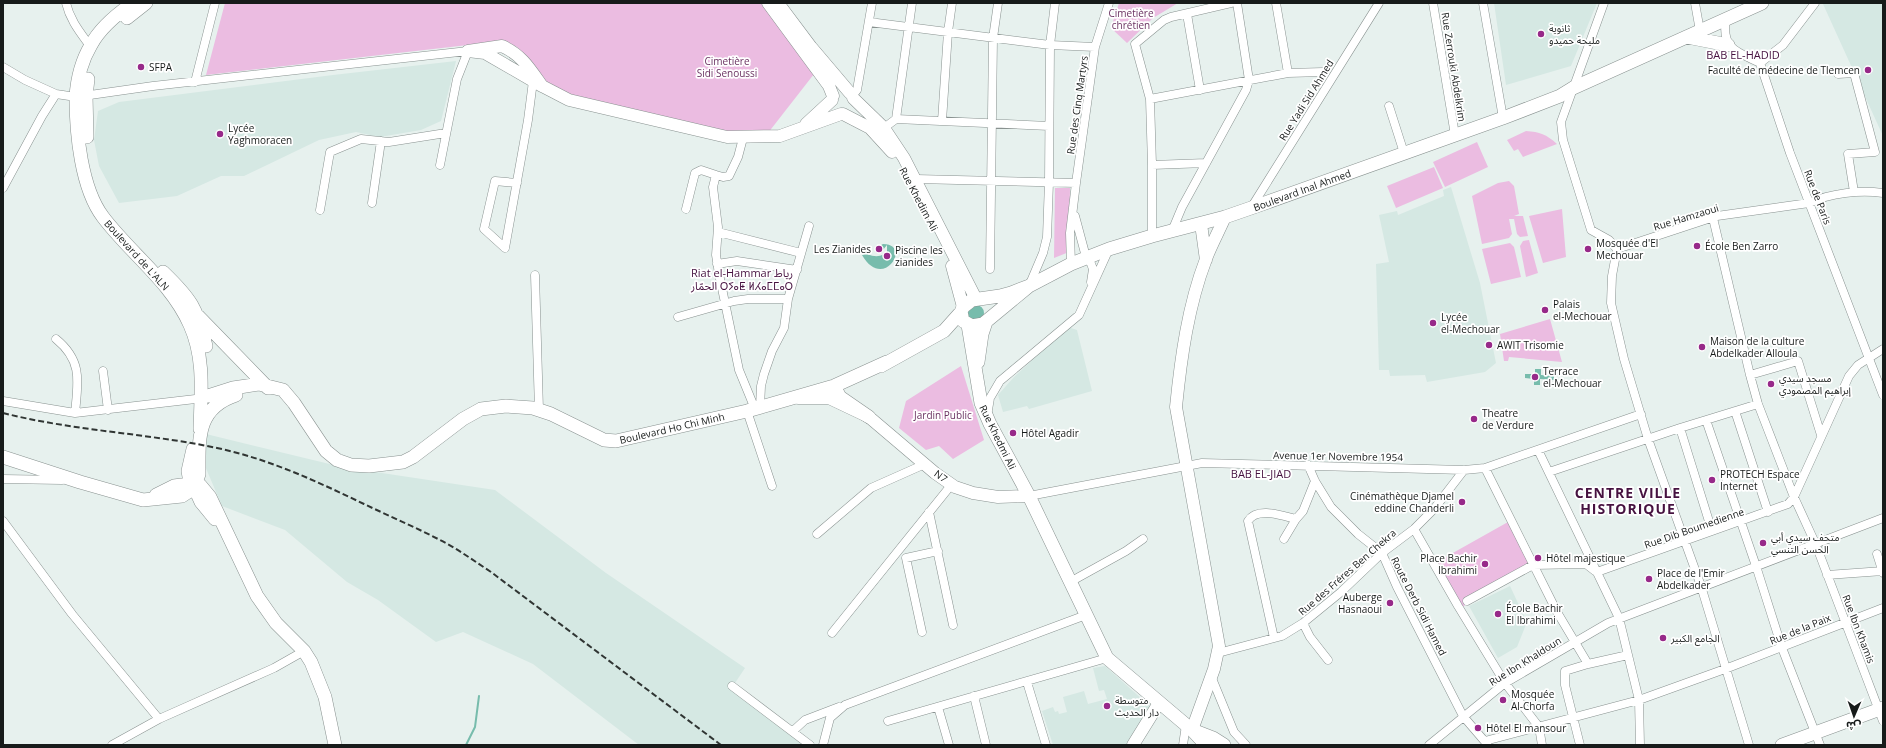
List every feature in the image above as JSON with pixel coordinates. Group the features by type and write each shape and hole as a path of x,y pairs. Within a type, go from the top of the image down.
{"main road":[{"name":"Boulevard de L'ALN","path":"133,3 100,31 90,46 79,74 88,147 99,193 109,214 137,245 185,293 197,315 206,345 210,370 205,397 202,428"},
{"name":"Boulevard de L'ALN","path":"146,3 102,40 95,51 81,96 80,146 91,194 102,216 166,286 178,302 190,324 198,345 205,397"},
{"path":"768,3 829,86 835,111 842,114"},
{"name":"Rue Khedim Ali","path":"778,3 811,47 854,98 884,128 916,179 977,300"},
{"name":"Boulevard Inal Ahmed","path":"1029,286 1071,264 1109,249 1172,230 1225,217 1503,118 1560,96 1573,88 1762,3"},
{"path":"1687,37 1728,45"},
{"path":"468,50 485,53 537,84 569,100 727,138 780,136 795,132 849,112 853,109 854,98 841,91 832,98 815,117 795,132"},
{"name":"Rue Khedim Ali","path":"842,114 870,128 896,157 948,256 956,278 962,310"},
{"path":"1189,728 1211,676 1219,646 1212,598 1176,407 1180,368 1188,321 1206,260 1225,217"},
{"path":"1201,224 1206,260"},
{"path":"166,286 274,390"},
{"path":"944,330 968,301 1005,294 1029,286"},
{"path":"870,417 851,399 850,387 855,382 944,330 967,324 980,326 1029,286"},
{"path":"185,293 274,390"},
{"path":"977,300 985,304 988,308 988,316 986,321"},
{"path":"962,310 962,316 967,324"},
{"name":"Rue Khedmi Ali","path":"976,375 982,334 986,321"},
{"name":"Rue Khedmi Ali","path":"967,324 981,404 1008,461 1029,496 1107,658"},
{"path":"834,388 887,362"},
{"path":"834,388 855,382"},
{"path":"205,397 233,388 259,384 274,390"},
{"path":"834,388 840,397 870,417"},
{"name":"Boulevard Ho Chi Minh","path":"274,390 294,402 326,451 337,460 351,465 369,466 391,464 413,457 463,418 481,409 506,406 533,408 604,440 616,441 754,409 791,398 834,388"},
{"path":"274,390 254,391 235,395 222,400 212,408 193,449 188,471 194,485 210,497 257,596 276,623 304,651 311,662 325,697 335,745"},
{"name":"N7","path":"791,398 829,398 870,417 925,464 952,484 973,493 998,497 1029,496"},
{"path":"3,457 72,480 144,500 174,486 194,485"},
{"path":"1107,658 1189,728 1206,745"},
{"path":"1133,745 1159,703"},
{"path":"1782,745 1815,732 1882,713"},
{"path":"1189,728 1213,738 1224,745"}],"street":[{"path":"66,3 67,11 90,46"},
{"path":"195,82 215,3"},
{"path":"854,98 857,90 872,3"},
{"path":"896,119 912,3"},
{"path":"942,121 948,32 952,3"},
{"path":"990,269 993,38 998,3"},
{"path":"1029,286 1046,243 1049,182 1050,45 1055,3"},
{"name":"Rue des Cinq Martyrs","path":"1074,212 1076,183 1095,47 1109,3"},
{"path":"1152,236 1150,99 1135,44 1164,20 1231,3"},
{"path":"1172,230 1182,206 1246,90 1249,80 1237,3"},
{"path":"1276,3 1288,73"},
{"name":"Rue Yadi Sid Ahmed","path":"1251,208 1379,3"},
{"name":"Rue Zerrouki Abdelkrim","path":"1433,3 1455,135"},
{"path":"1483,3 1503,118"},
{"path":"1604,3 1561,122 1563,140 1591,230 1609,240 1617,249 1612,276 1611,303 1624,359 1648,439 1701,586 1749,745"},
{"path":"1695,3 1700,31"},
{"path":"1726,20 1724,30 1728,45 1736,51 1760,63 1783,45 1815,3"},
{"path":"1187,14 1200,90"},
{"path":"869,22 1050,45 1095,47"},
{"path":"3,67 25,80 56,94 81,96 468,50 457,79 440,165"},
{"name":"Rue de Paris","path":"1760,63 1790,153 1883,395"},
{"path":"1150,99 1288,73 1323,72"},
{"path":"1838,74 1854,73 1875,152 1848,154 1854,192"},
{"path":"517,183 495,180 484,229 505,248 506,240 517,183 528,120 537,84"},
{"path":"3,188 42,116 56,94"},
{"path":"1389,106 1404,153"},
{"path":"884,128 896,119 992,122 1049,126"},
{"path":"320,210 330,152 361,139 389,142 446,134"},
{"path":"686,209 695,173 701,170 723,177 730,174 738,157 743,138"},
{"path":"372,203 381,141"},
{"path":"1152,165 1206,163"},
{"path":"716,175 713,187 718,232 717,264 739,370 754,409 772,486"},
{"path":"916,179 1076,183"},
{"name":"Rue Hamzaoui","path":"1617,249 1717,216 1809,203 1823,197 1854,192 1883,193"},
{"path":"1074,212 1093,272 1089,292"},
{"path":"1071,264 1070,233 1074,212"},
{"path":"1713,218 1758,404 1794,497 1816,544 1825,572 1883,572 1877,554"},
{"path":"754,409 772,351 784,328 788,299 809,226"},
{"path":"718,232 802,253"},
{"path":"987,417 990,398 1000,381 1079,315 1109,249"},
{"path":"717,264 737,261 797,270"},
{"path":"535,275 539,410"},
{"path":"678,317 725,303 748,299 788,299"},
{"path":"56,339 74,359 77,377 75,414"},
{"path":"1794,497 1849,376 1858,365 1883,349"},
{"path":"1750,375 1798,361 1822,435"},
{"path":"103,371 108,410"},
{"path":"3,400 75,414 205,397"},
{"path":"1549,472 1680,428 1758,404"},
{"path":"1735,411 1768,512"},
{"name":"Avenue 1er Novembre 1954","path":"1029,496 1202,463 1464,470 1485,468 1641,414"},
{"path":"1706,420 1740,523 1756,566 1782,648 1820,745"},
{"path":"1680,428 1712,530"},
{"path":"1538,450 1619,618 1639,700 1640,745"},
{"path":"817,534 871,488 925,464"},
{"name":"Route Derb Sidi Hamed","path":"1308,465 1315,481 1331,507 1358,534 1382,553 1397,588 1463,716 1486,743"},
{"path":"1485,468 1533,565 1588,664"},
{"name":"Rue des Fréres Ben Chekra","path":"1218,653 1274,638 1287,633 1303,623 1341,592 1382,553 1414,529 1434,509 1464,470"},
{"path":"3,479 72,480"},
{"path":"1284,539 1296,519 1303,511 1315,481"},
{"path":"832,633 952,484"},
{"name":"Rue Dib Boumedienne","path":"1597,572 1712,530 1740,523 1788,504 1794,497"},
{"path":"929,512 953,625"},
{"path":"1274,638 1248,521 1250,518 1259,514 1296,519"},
{"name":"Rue Ibn Khaldoun","path":"1429,745 1505,683 1575,641 1619,618 1883,518"},
{"path":"3,521 72,614 159,719"},
{"path":"1414,529 1458,606 1505,683 1539,727 1542,745"},
{"path":"1070,582 1126,551 1143,538"},
{"path":"906,558 938,551"},
{"path":"898,552 906,558 922,632"},
{"path":"1467,602 1533,565 1586,564 1597,572"},
{"name":"Rue Ibn Khamis","path":"1825,572 1882,713"},
{"name":"Rue de la Paix","path":"1486,743 1639,700 1782,648 1846,621 1883,608"},
{"path":"793,731 805,720 1086,615"},
{"path":"1303,623 1310,637 1328,660"},
{"path":"112,745 159,719 274,668 304,651"},
{"path":"1580,745 1565,685 1565,671 1628,655"},
{"path":"888,721 1107,658"},
{"path":"1211,676 1234,732 1246,745"},
{"path":"1027,682 1046,745"},
{"path":"732,686 810,745"},
{"path":"974,696 986,745"},
{"path":"823,745 830,718 845,705"},
{"path":"938,707 949,745"},
{"path":"1183,745 1189,728"}],"shaded area":[{"name":"ثانوية مليحة حميدو","path":"1494,3 1597,3 1571,66 1506,85"},
{"name":"Faculté de médecine de Tlemcen","path":"1883,3 1883,136 1823,4"},
{"name":"Lycée Yaghmoracen","path":"456,61 441,121 421,130 380,137 356,132 319,140 244,176 221,176 177,196 119,203 99,166 94,140 98,111 119,102"},
{"name":"Lycée el-Mechouar","path":"1451,187 1480,283 1496,363 1485,372 1427,382 1425,375 1390,376 1389,370 1379,370 1376,264 1389,262 1379,215 1397,211 1398,215 1444,196 1443,190"},
{"name":"Piscine les zianides","path":"883,244 892,246 895,251 895,257 892,263 886,268 878,269 870,265 862,255 865,253 876,256 884,254 887,252 887,245 882,251 875,251 876,248"},
{"path":"976,305 982,307 984,313 982,319 976,321 970,319 968,313 970,307"},
{"path":"1068,327 1077,330 1092,391 1029,409 1027,406 1003,412 998,395 1014,377"},
{"path":"1535,369 1541,369 1541,375 1554,376 1554,380 1540,379 1540,385 1534,385 1534,379 1525,378 1525,374 1535,374"},
{"path":"206,434 342,467 495,490 606,573 745,668 733,686 810,745 639,745 533,664 463,632 436,642 378,600 347,582 285,530 222,506 205,466"},
{"name":"École Bachir El Ibrahimi","path":"1510,586 1527,622 1517,647 1498,658 1469,606"},
{"name":"متوسطة دار الحديث","path":"1105,666 1152,708 1128,745 1053,745 1042,711 1053,707 1055,712 1058,711 1059,714 1067,712 1063,697 1084,691 1088,704 1107,699 1104,690 1099,691 1093,668"}],"green space":[{"name":"Cimetière Sidi Senoussi","path":"225,3 761,3 814,74 768,133 728,133 570,95 546,83 528,58 517,47 503,41 206,75"},
{"name":"Cimetière chrétien","path":"1119,3 1178,3 1153,18 1127,43 1111,28"},
{"path":"1526,131 1543,134 1557,144 1523,157 1518,149 1514,151 1507,140"},
{"path":"1477,142 1488,167 1445,187 1433,162"},
{"path":"1434,167 1443,188 1396,208 1387,186"},
{"path":"1509,181 1514,186 1519,214 1514,216 1523,216 1528,236 1520,237 1517,234 1514,219 1509,219 1512,234 1509,238 1482,244 1472,196 1498,183"},
{"path":"1055,188 1070,188 1069,252 1054,258"},
{"path":"1562,209 1566,257 1543,263 1529,216"},
{"path":"1529,240 1538,273 1526,277 1520,246 1523,241"},
{"path":"1510,243 1514,247 1521,277 1491,284 1482,249"},
{"path":"1550,319 1562,362 1509,357 1508,361 1504,361 1500,334"},
{"name":"Jardin Public","path":"961,366 984,440 953,459 939,446 926,450 899,428 906,401"},
{"name":"Place Bachir Ibrahimi","path":"1508,522 1534,568 1460,608 1435,563"}],"waterway":[{"path":"466,745 475,727 479,696"}],"railway":[{"path":"3,413 56,424 217,448 274,464 328,487 431,535 466,555 491,572 721,745"}],"place":[{"name":"ثانوية مليحة حميدو","path":"1541,34"},
{"name":"SFPA","path":"141,67"},
{"name":"Faculté de médecine de Tlemcen","path":"1868,70"},
{"name":"Lycée Yaghmoracen","path":"220,134"},
{"name":"École Ben Zarro","path":"1697,246"},
{"name":"Les Zianides","path":"879,249"},
{"name":"Mosquée d'El Mechouar","path":"1588,249"},
{"name":"Piscine les zianides","path":"887,256"},
{"name":"Palais el-Mechouar","path":"1545,310"},
{"name":"Lycée el-Mechouar","path":"1433,323"},
{"name":"AWIT Trisomie","path":"1489,345"},
{"name":"Maison de la culture Abdelkader Alloula","path":"1702,347"},
{"name":"Terrace el-Mechouar","path":"1535,377"},
{"name":"مسجد سيدي إبراهيم المصمودي","path":"1771,384"},
{"name":"Theatre de Verdure","path":"1474,419"},
{"name":"Hôtel Agadir","path":"1013,433"},
{"name":"PROTECH Espace Internet","path":"1712,480"},
{"name":"Cinémathèque Djamel eddine Chanderli","path":"1462,502"},
{"name":"متحف سيدي أبي الحسن التنسي","path":"1763,543"},
{"name":"Hôtel majestique","path":"1538,558"},
{"name":"Place Bachir Ibrahimi","path":"1485,564"},
{"name":"Place de l'Emir Abdelkader","path":"1649,579"},
{"name":"Auberge Hasnaoui","path":"1390,603"},
{"name":"École Bachir El Ibrahimi","path":"1498,614"},
{"name":"الجامع الكبير","path":"1663,638"},
{"name":"Mosquée Al-Chorfa","path":"1503,700"},
{"name":"متوسطة دار الحديث","path":"1107,706"},
{"name":"Hôtel El mansour","path":"1478,728"}],"district":[{"name":"BAB EL-HADID","path":"1743,55"},
{"name":"Riat el-Hammar رياط الحمّار ⵔⵢⴰⵟ ⵍⵃⴰⵎⵎⴰⵔ","path":"742,279"},
{"name":"BAB EL-JIAD","path":"1261,474"},
{"name":"CENTRE VILLE HISTORIQUE","path":"1628,502"}]}
